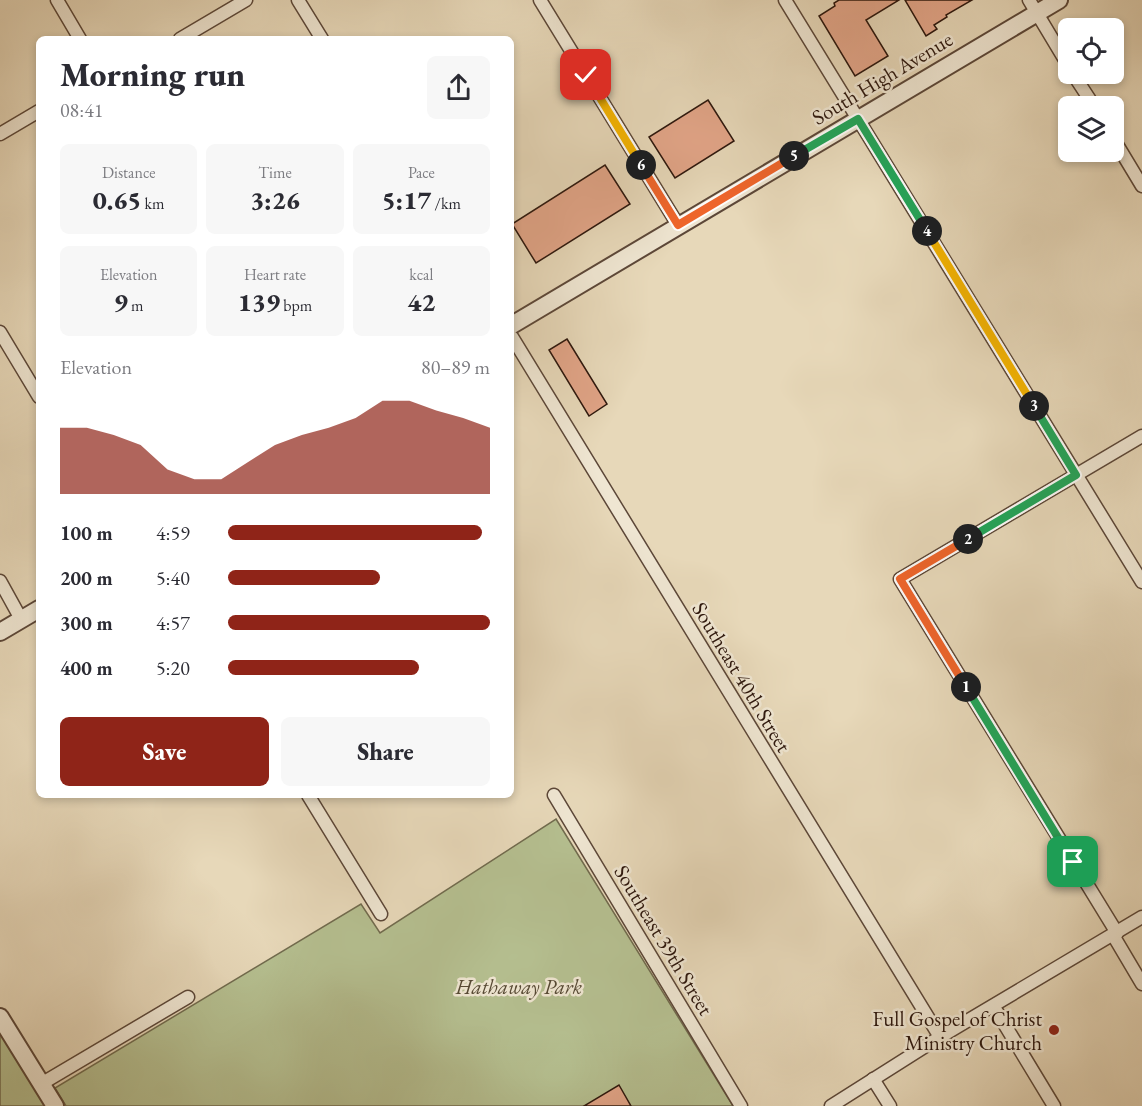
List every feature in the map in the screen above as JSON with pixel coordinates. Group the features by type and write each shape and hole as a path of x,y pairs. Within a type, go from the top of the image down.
{"street":[{"path":"57,0 78,36"},
{"path":"185,36 246,0"},
{"path":"298,0 320,36"},
{"path":"540,0 678,225"},
{"path":"785,0 1142,582"},
{"name":"South High Avenue","path":"514,324 858,119 1033,7 1059,0"},
{"path":"1033,7 1058,48"},
{"path":"0,134 36,113"},
{"path":"1124,156 1142,186"},
{"path":"0,332 36,392"},
{"name":"Southeast 40th Street","path":"514,340 940,1037"},
{"path":"1142,436 900,579 1115,934 1142,984"},
{"path":"0,581 21,620"},
{"path":"0,632 36,611"},
{"name":"Southeast 39th Street","path":"554,795 741,1106"},
{"path":"310,798 381,914"},
{"path":"831,1106 940,1037 1142,917"},
{"path":"41,1084 188,997"},
{"path":"994,1007 1054,1106"},
{"path":"0,1017 55,1106"},
{"path":"873,1079 890,1106"}],"green space":[{"name":"Hathaway Park","path":"556,819 733,1106 66,1106 55,1088 361,904 380,933"},
{"path":"0,1029 47,1106 0,1106"}],"building":[{"path":"839,0 899,0 866,20 888,56 855,76 819,16 835,6 834,3"},
{"path":"905,0 972,0 946,15 947,17 934,25 937,29 926,36"},
{"path":"708,100 734,141 675,178 649,137"},
{"path":"605,165 630,204 536,263 514,227 514,223"},
{"path":"567,339 607,404 589,416 549,350"},
{"path":"619,1085 631,1106 584,1106"}],"place":[{"name":"Full Gospel of Christ Ministry Church","path":"1054,1030"}],"route":[{"path":"586,75 678,225 858,119 1076,475 900,579 1073,862"}]}
